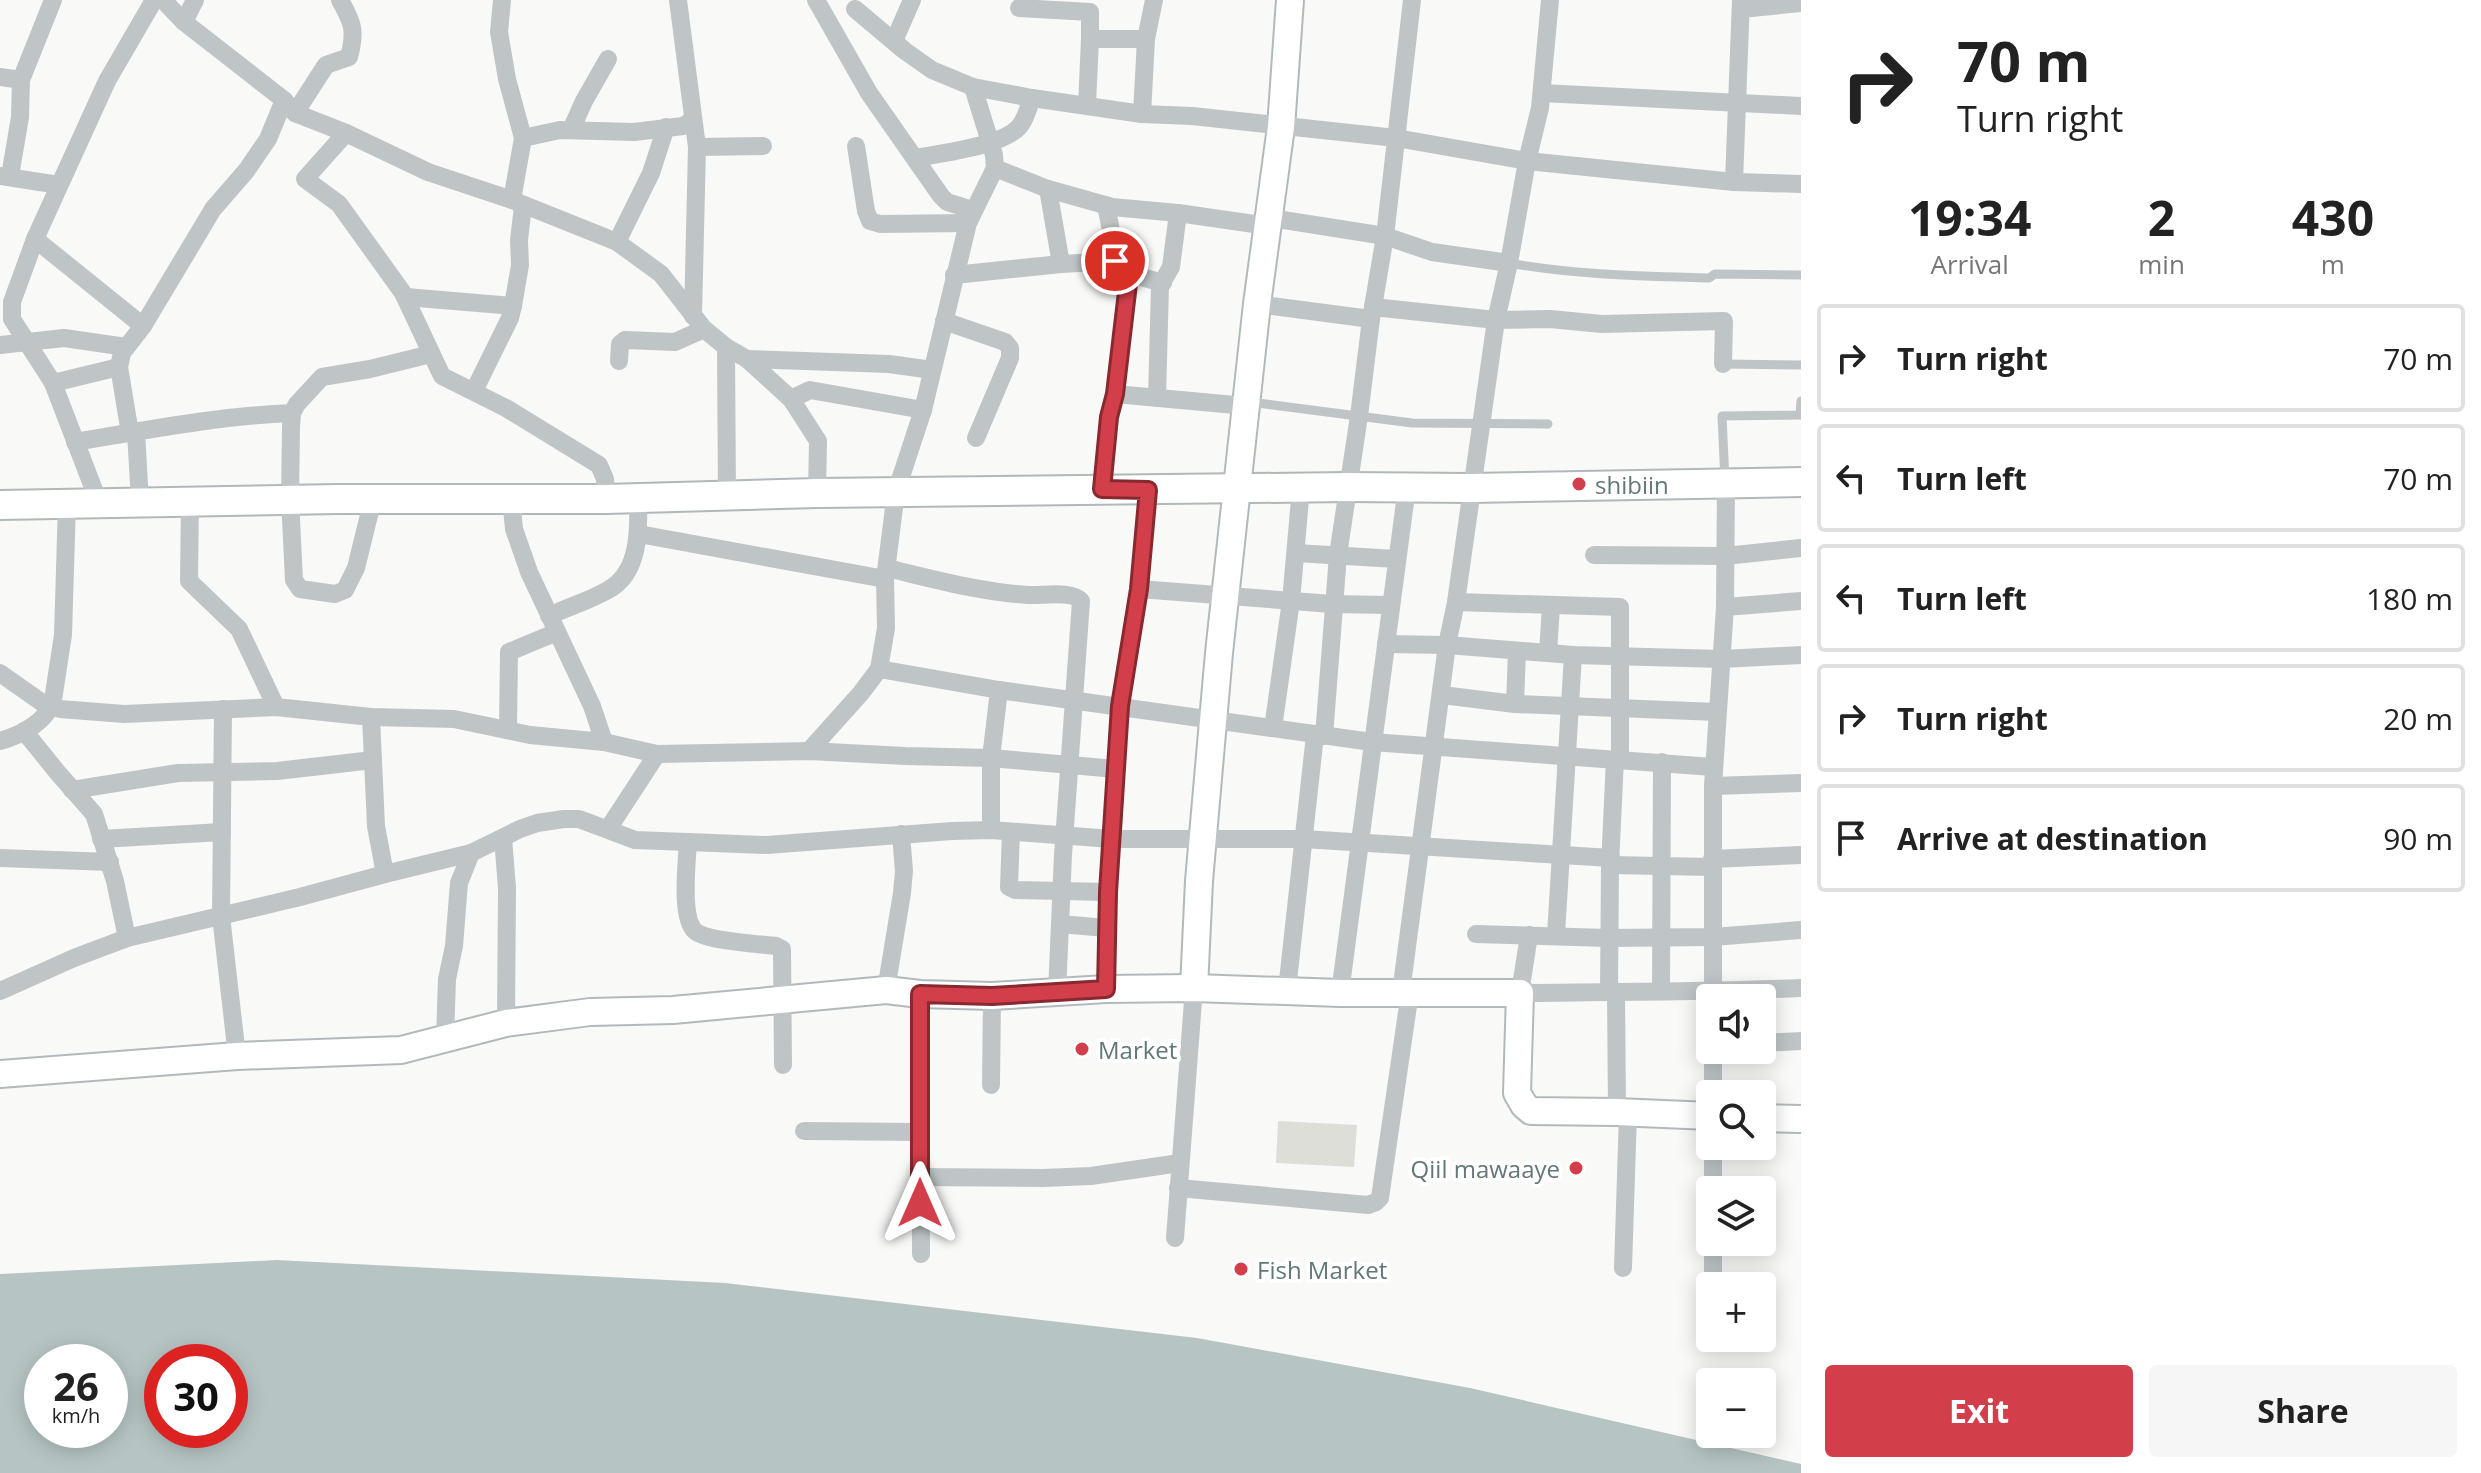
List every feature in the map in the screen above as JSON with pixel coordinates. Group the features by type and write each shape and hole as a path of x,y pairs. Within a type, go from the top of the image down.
{"main road":[{"path":"0,505 190,500 606,499 817,493 1801,482"}],"street":[{"path":"53,0 21,80 20,117 5,176 59,185"},
{"path":"99,503 53,383 12,319 12,302 35,239 107,81 154,0"},
{"path":"163,0 184,22 290,106 428,172 617,242 661,274 698,322 726,347 747,359 791,399 818,441 817,493"},
{"path":"184,22 195,0"},
{"path":"140,501 133,433 119,367 122,353 143,326 206,219 246,171 290,106 326,65 349,57 354,39 353,24 340,0"},
{"path":"474,391 510,318 520,265 517,203 523,138 507,79 499,32 502,0"},
{"path":"619,361 620,344 625,340 675,342 698,322 697,147 678,0"},
{"path":"816,0 869,93 941,196 970,216"},
{"path":"894,41 912,0"},
{"path":"1142,114 1146,39 1154,0"},
{"path":"1175,1238 1213,719 1257,304 1281,127 1290,0"},
{"path":"1287,990 1303,839 1320,736 1338,555 1385,236 1412,0"},
{"path":"1178,1188 1368,1205 1380,1198 1447,645 1456,602 1496,320 1542,93 1550,0"},
{"path":"1734,182 1741,4 1801,3"},
{"path":"835,31 856,5 894,41 932,70 973,87 1032,98 1142,114 1192,116 1396,138 1527,161 1734,182 1801,184"},
{"path":"1019,8 1090,12 1087,105"},
{"path":"1090,39 1146,39"},
{"path":"571,130 608,59"},
{"path":"0,77 21,80"},
{"path":"809,751 879,669 886,628 886,573 896,492 923,410 970,216 995,168 973,87"},
{"path":"1542,93 1801,106"},
{"path":"916,158 990,143 1009,136 1024,121 1032,98"},
{"path":"523,138 560,130 634,132 683,126 693,120"},
{"path":"617,242 651,173 666,127"},
{"path":"346,133 305,179 339,204 406,297 444,378 474,391 599,465 605,479 606,499"},
{"path":"697,147 763,146"},
{"path":"856,146 870,221 880,224 970,216"},
{"path":"995,168 1048,189 1106,205 1385,236 1432,252 1509,263"},
{"path":"1048,189 1061,264"},
{"path":"1106,205 1119,271 1163,283"},
{"path":"1157,398 1160,286 1171,267 1178,213"},
{"path":"35,239 143,326"},
{"path":"954,275 1115,261"},
{"path":"1102,489 1129,275"},
{"path":"406,297 513,306"},
{"path":"1257,304 1602,324 1724,321 1723,364"},
{"path":"944,321 1005,342 1010,348 1010,358 976,438"},
{"path":"0,345 64,338 126,347"},
{"path":"726,347 727,496"},
{"path":"373,499 369,522 345,590 335,594 300,589 294,580 290,499 292,413 297,404 322,377 431,354"},
{"path":"747,359 889,364 932,370"},
{"path":"53,383 119,367"},
{"path":"791,399 810,390 923,410"},
{"path":"1115,394 1246,404"},
{"path":"75,442 247,415 292,413"},
{"path":"1713,984 1713,767 1725,607 1726,484"},
{"path":"1340,993 1407,487"},
{"path":"1273,728 1291,601 1301,488"},
{"path":"1106,989 1106,928 1120,706 1139,589 1148,490"},
{"path":"511,498 517,537 529,572 592,706 604,742"},
{"path":"508,730 509,652 616,585 630,562 639,534 638,498"},
{"path":"190,500 189,581 239,629 276,707"},
{"path":"0,741 24,731 51,707 63,635 67,503"},
{"path":"639,534 997,591 1079,597 1057,993"},
{"path":"1594,555 1725,556 1801,548"},
{"path":"1296,553 1396,559"},
{"path":"1139,589 1332,604 1390,605"},
{"path":"1725,607 1801,601"},
{"path":"1456,602 1620,607 1621,707 1608,938 1622,1112 1623,1268"},
{"path":"1548,653 1551,606"},
{"path":"1386,644 1447,645 1573,655 1722,659 1801,655"},
{"path":"1515,704 1517,651"},
{"path":"1556,935 1573,655"},
{"path":"879,669 999,690 1320,736 1713,767"},
{"path":"0,673 51,707 124,714 276,707 371,717 454,719 530,735 604,742 657,754 809,751 991,758 1116,769"},
{"path":"991,830 991,758 999,690"},
{"path":"1442,695 1515,704 1717,712"},
{"path":"223,709 221,916 237,1056"},
{"path":"371,717 376,826 385,874"},
{"path":"24,731 94,814 110,862 127,938"},
{"path":"608,829 657,754"},
{"path":"72,790 156,775 277,771 373,760"},
{"path":"1661,991 1662,762"},
{"path":"1713,786 1801,783"},
{"path":"0,991 127,938 471,853 537,823 564,819 579,819 635,840 767,845 991,830 1112,839 1360,842 1561,855 1661,867 1801,855"},
{"path":"101,839 222,832"},
{"path":"1011,832 1009,887 1015,890 1108,892"},
{"path":"886,990 902,893 901,834"},
{"path":"503,838 507,888 506,1023"},
{"path":"688,842 686,901 688,919 695,931 706,936 782,949 783,1065"},
{"path":"445,1039 447,979 454,946 459,883 471,853"},
{"path":"0,858 110,862"},
{"path":"1060,924 1106,928"},
{"path":"1476,934 1713,937 1801,930"},
{"path":"1529,935 1520,993 1517,1093 1524,1105 1531,1111 1696,1115"},
{"path":"0,1074 237,1056 401,1050 506,1023 590,1012 673,1010 886,990 992,996 1106,989 1194,988 1340,993 1661,991 1696,994"},
{"path":"1776,990 1801,988"},
{"path":"920,994 921,1254"},
{"path":"991,1085 992,996"},
{"path":"1776,1042 1801,1041"},
{"path":"1776,1118 1801,1119"},
{"path":"804,1131 920,1132"},
{"path":"920,1177 1091,1176 1180,1163"}],"lane":[{"path":"1509,263 1553,271 1679,277 1709,278 1715,274 1801,275"},
{"path":"1723,364 1801,365"},
{"path":"1726,484 1722,416 1800,415 1801,401"},
{"path":"1246,404 1412,423 1548,424"}],"shaded area":[{"path":"1278,1121 1357,1125 1354,1167 1276,1163"},
{"path":"277,1260 725,1283 1197,1338 1470,1388 1696,1440 1696,1448 1731,1448 1801,1464 1801,1473 0,1473 0,1274"}],"place":[{"name":"shibiin","path":"1579,484"},
{"name":"Market","path":"1082,1049"},
{"name":"Qiil mawaaye","path":"1576,1168"},
{"name":"Fish Market","path":"1241,1269"}],"route":[{"path":"920,1203 920,994 992,996 1106,989 1106,928 1120,706 1139,589 1148,490 1102,489 1129,275 1119,271 1115,261"}]}
